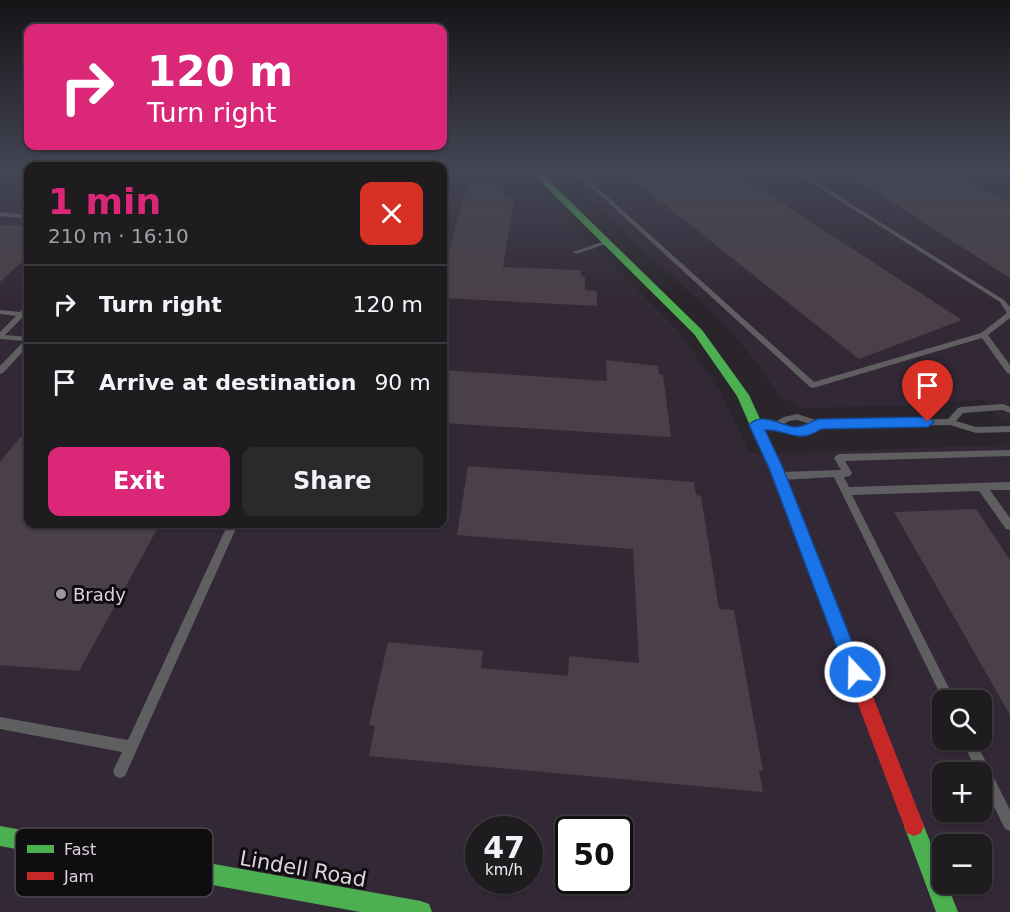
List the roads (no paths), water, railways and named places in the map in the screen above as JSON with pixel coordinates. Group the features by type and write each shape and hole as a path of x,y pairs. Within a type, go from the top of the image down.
{"main road":[{"path":"580,216 698,332 743,395 779,476 948,912"},
{"name":"Lindell Road","path":"0,836 15,839"},
{"name":"Lindell Road","path":"213,874 421,912"}],"lane":[{"path":"625,216 813,385 984,335 1010,313 1002,302 865,216"},
{"path":"576,252 607,242"},
{"path":"1002,302 1010,299"},
{"path":"0,312 24,311"},
{"path":"0,337 24,313"},
{"path":"984,335 1010,371"},
{"path":"0,337 24,340"},
{"path":"0,371 24,344"},
{"path":"950,422 961,410 1003,407 1010,410"},
{"path":"777,425 786,418 801,417 818,424 950,422 976,430 1010,429"},
{"path":"756,425 777,425 791,432 808,431 818,424"},
{"path":"779,476 847,473 839,458 1010,453"},
{"path":"837,473 944,690"},
{"path":"846,491 1010,486"},
{"path":"982,487 1010,526"},
{"path":"120,771 231,528"},
{"path":"0,723 131,747"},
{"path":"973,750 1010,824"}],"place":[{"name":"Brady","path":"61,594"}]}
